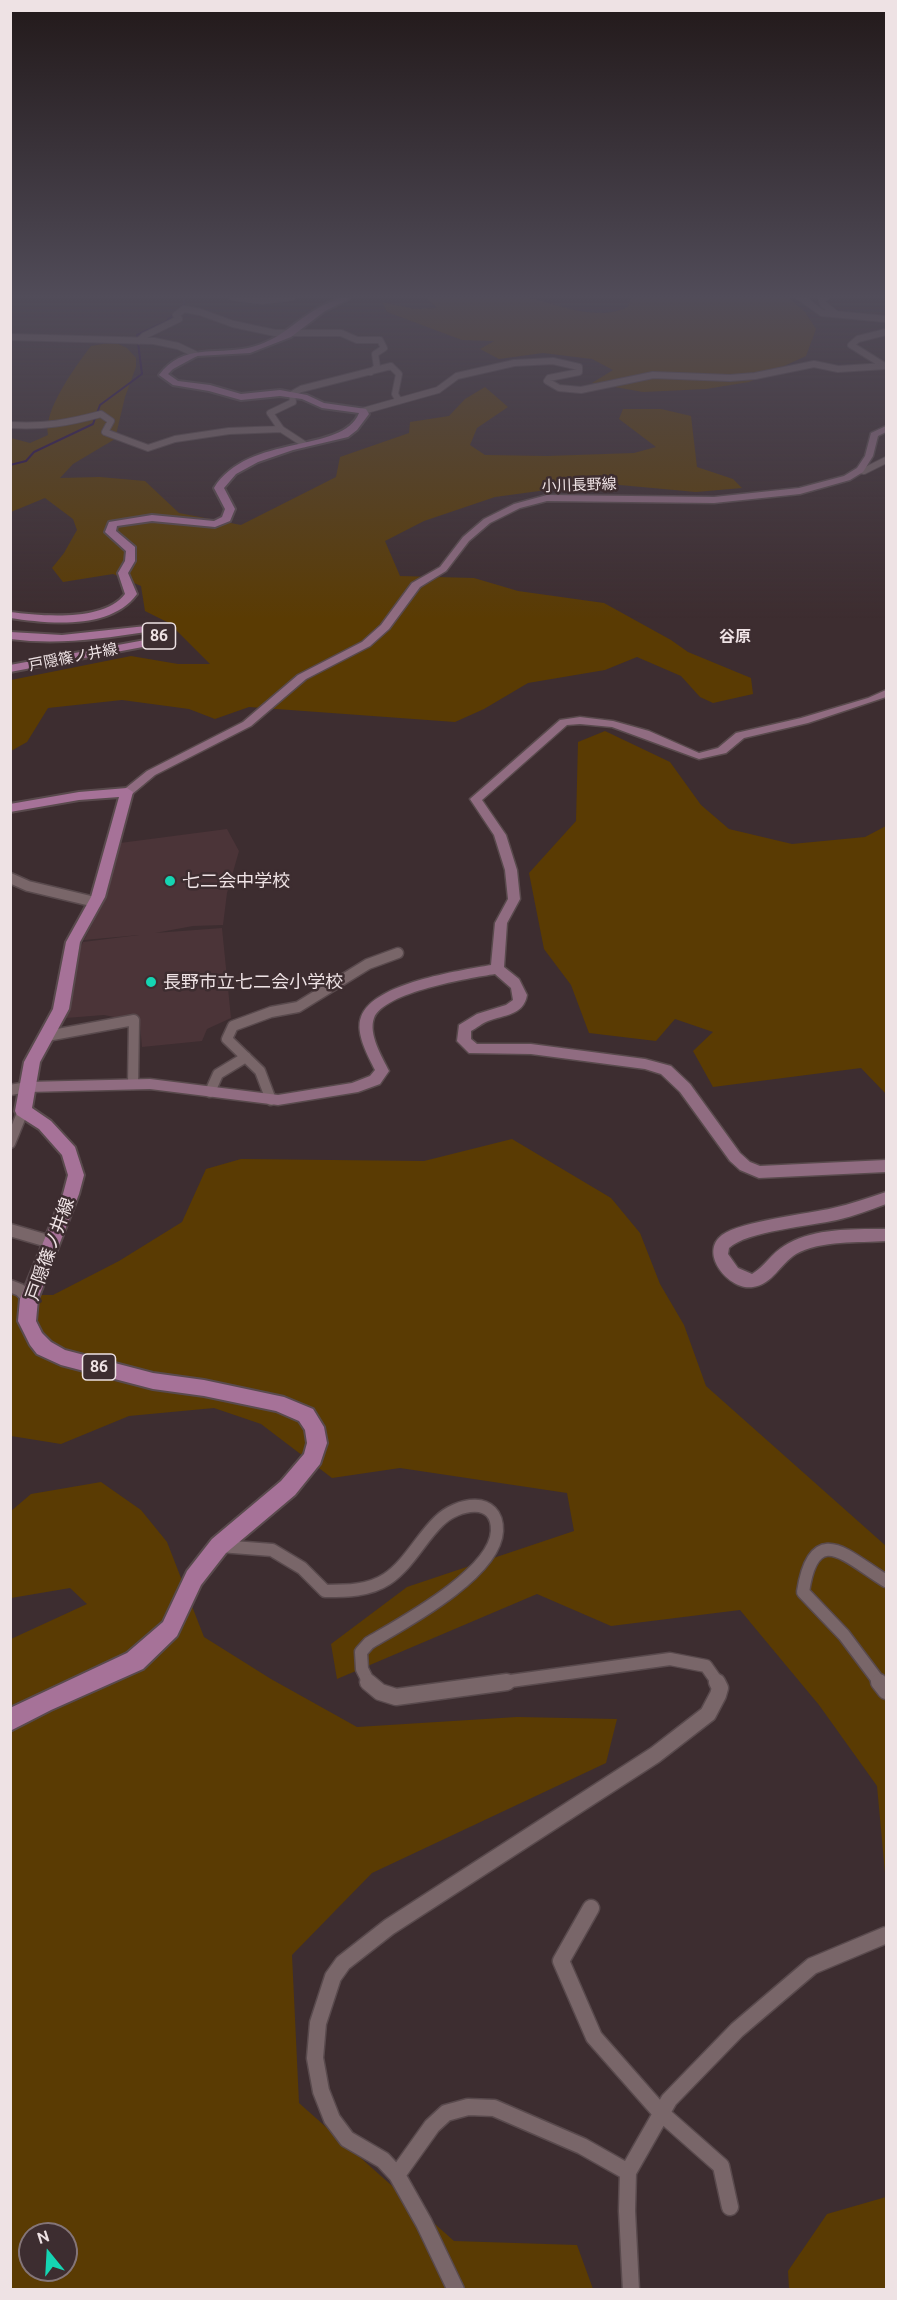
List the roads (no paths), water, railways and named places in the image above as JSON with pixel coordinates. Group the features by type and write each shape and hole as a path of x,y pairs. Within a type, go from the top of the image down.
{"main road":[{"path":"320,404 363,411"},
{"name":"86","path":"10,615 28,619 76,617 102,614 124,604 132,594 123,573 129,564 132,552 130,547 110,532 113,524 152,518 214,524 226,519 230,509 219,488 222,479 245,464 304,444 337,438 350,432 360,421 364,414 363,411"},
{"name":"戸隠篠ノ井線","path":"10,635 36,639 76,640 146,629 160,634 158,639 148,643 48,660 10,669"},
{"path":"10,808 79,795 127,792 95,902 74,942 61,1009 19,1089 23,1111"},
{"name":"戸隠篠ノ井線","path":"10,1720 43,1702 135,1661 170,1629 194,1578 219,1546 288,1488 313,1458 317,1443 314,1427 306,1414 277,1403 204,1388 153,1382 61,1357 44,1348 36,1339 27,1321 29,1299 71,1194 76,1175 69,1152 45,1125 23,1111"}],"street":[{"path":"288,404 270,413 281,429 304,444"},
{"path":"363,411 387,404"},
{"path":"10,425 41,427 62,425 101,414 111,421 105,432 148,448 175,439 229,431 281,429"},
{"path":"860,470 869,456 874,435 886,429"},
{"path":"860,470 864,471 886,460"},
{"name":"小川長野線","path":"127,792 151,773 247,724 302,677 366,644 385,627 416,585 443,569 466,539 487,521 517,506 547,498 677,500 748,497 826,485 847,478 860,470"},
{"path":"497,969 501,923 514,899 511,870 500,835 476,799 564,722 581,719 623,726 699,756 722,751 740,735 804,721 872,700 886,693"},
{"path":"10,878 57,894 95,902"},
{"path":"272,1100 267,1081 251,1059 227,1039 233,1026 272,1012 297,1007 368,964 398,953"},
{"path":"19,1089 133,1084 272,1100 306,1098 353,1088 375,1080 382,1071 368,1030 367,1018 372,1010 400,993 438,980 497,969 512,980 520,994 520,1000 514,1007 483,1017 464,1029 464,1041 474,1049 531,1049 645,1064 666,1070 685,1088 735,1157 745,1166 759,1172 886,1166"},
{"path":"47,1036 134,1020 133,1084"},
{"path":"210,1092 212,1082 218,1072 246,1056"},
{"path":"10,1143 23,1111"},
{"path":"886,1198 848,1211 757,1230 728,1239 722,1247 720,1256 723,1263 740,1279 755,1280 771,1271 790,1250 814,1242 862,1235 886,1235"},
{"path":"10,1230 51,1242"},
{"path":"10,1286 20,1290 29,1299"},
{"path":"219,1546 272,1550 302,1568 325,1591 359,1591 387,1579 445,1514 471,1504 482,1507 492,1515 498,1526 498,1539 490,1556 470,1577 369,1643 361,1652 360,1665 364,1675 382,1695 396,1698 670,1659 706,1666 716,1678 720,1688 708,1714 655,1755 389,1927 343,1963 333,1977 318,2023 315,2058 321,2091 332,2120 347,2139 383,2160 397,2175 424,2223 456,2289"},
{"path":"886,1581 845,1553 830,1551 817,1554 810,1560 805,1571 803,1592 844,1635 886,1691"},
{"path":"591,1908 561,1961 594,2037 661,2113 721,2166 730,2207"},
{"path":"631,2289 627,2211 628,2172 669,2100 716,2050 812,1966 886,1935"},
{"path":"397,2175 432,2126 446,2113 468,2107 494,2108 582,2146 628,2172"}],"waterway":[{"path":"10,465 26,461 34,452 93,424 101,404"}],"place":[{"name":"七二会中学校","path":"170,881"},
{"name":"長野市立七二会小学校","path":"151,982"}],"district":[{"name":"谷原","path":"735,637"}]}
